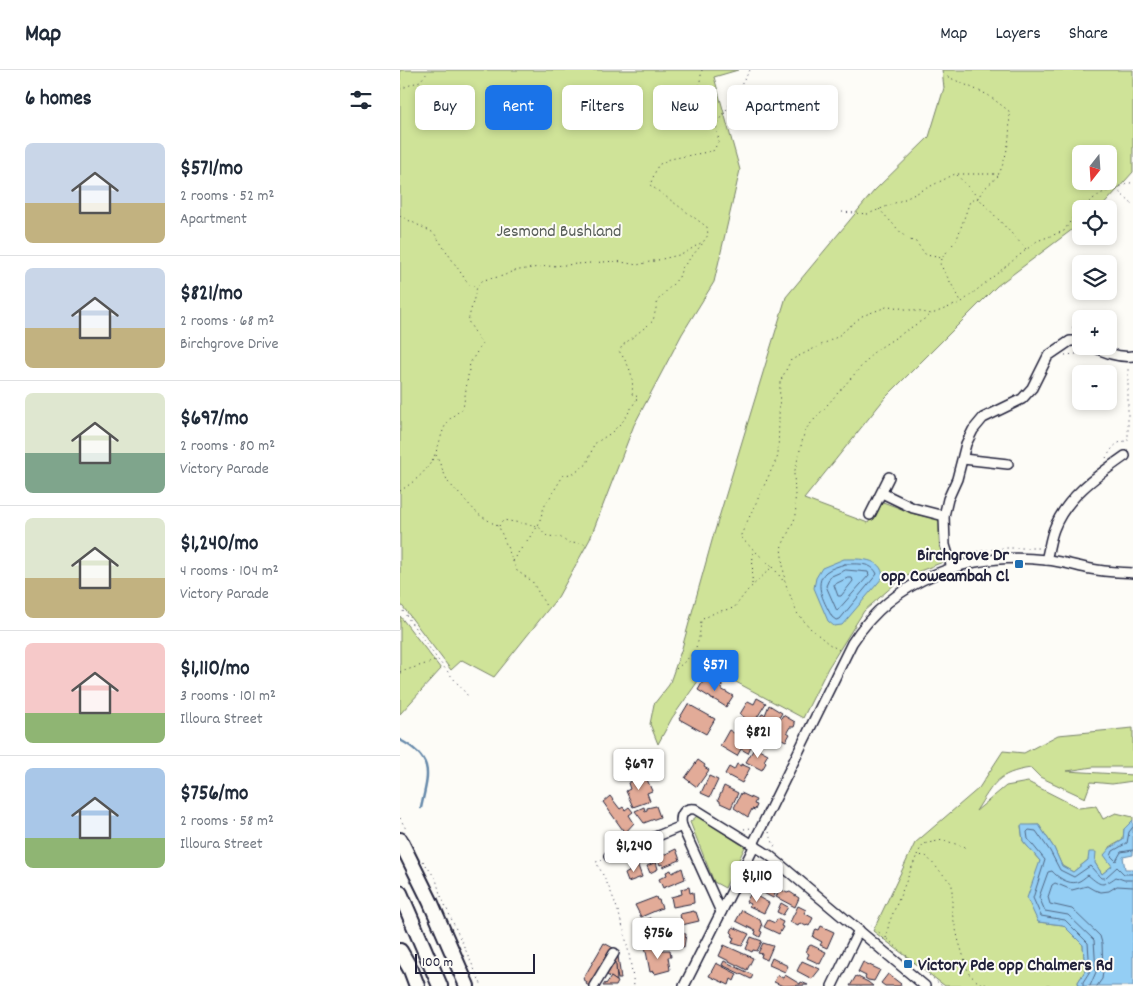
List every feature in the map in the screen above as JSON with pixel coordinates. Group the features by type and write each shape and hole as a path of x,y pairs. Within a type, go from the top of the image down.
{"highway":[{"path":"400,840 422,883 467,986"},
{"path":"400,869 422,883"},
{"path":"400,893 440,986"},
{"path":"400,951 411,970 417,986"}],"street":[{"path":"952,568 945,545 944,516 948,499 957,480 970,437 983,418 1022,399 1032,388 1048,356 1072,342"},
{"path":"1113,355 1127,357 1130,360"},
{"path":"1046,560 1054,528 1070,501 1106,469 1125,456"},
{"path":"963,459 1008,464"},
{"path":"870,515 889,477"},
{"path":"882,493 913,508 944,516"},
{"path":"684,986 846,654 866,623 894,596 921,580 952,568 978,562 1010,559 1046,560 1101,570 1133,573"},
{"path":"721,912 682,826 681,818 683,813 689,809 695,809 754,844 925,986"},
{"path":"609,856 682,826"},
{"path":"832,986 859,930"},
{"path":"594,986 614,953"}],"path":[{"path":"400,89 420,81 430,70"},
{"path":"699,85 702,70"},
{"path":"717,125 750,70"},
{"path":"946,76 988,95 1009,110 1011,129 1006,158 999,174 983,190 978,198 970,201 957,239 942,258 940,264 962,302"},
{"path":"512,561 538,526 544,507 563,476 576,472 587,464 594,444 611,433 624,420 638,397 632,394 633,383 630,366 619,351 623,345 653,321 658,300 679,277 682,268 708,235 707,227 650,185 658,165 670,159 713,151 719,141 717,130"},
{"path":"842,212 868,214 907,198 955,174 999,174"},
{"path":"955,174 1027,249"},
{"path":"1118,188 1133,182"},
{"path":"846,654 829,644 811,629 797,613 785,582 781,548 796,516 794,474 805,430 875,352 932,314 962,302 1037,241 1064,231 1079,208 1102,193 1112,190"},
{"path":"1117,190 1133,206"},
{"path":"879,209 907,239 916,242 926,255 942,258"},
{"path":"400,216 434,233 469,285 477,287"},
{"path":"400,491 428,468 442,432 452,415 462,409 470,363 482,344 468,321 477,287 483,280 503,276 513,271 539,267 616,261 637,265 683,254 704,241"},
{"path":"785,582 740,537 778,456 780,382 791,360 837,337 862,316 889,306 932,314"},
{"path":"1060,357 1072,355"},
{"path":"1128,442 1130,360"},
{"path":"435,454 448,482 478,514 499,527 512,561 518,570 532,581 546,606"},
{"path":"499,527 503,520 538,526 547,536 560,537 568,543 587,544"},
{"path":"955,552 963,555 1003,548 1037,549 1043,545"},
{"path":"752,586 753,550"},
{"path":"676,669 689,659 699,643 701,620 716,612 734,608 752,586 772,567"},
{"path":"400,607 438,660 468,696"},
{"path":"400,672 438,660"},
{"path":"769,831 775,845 773,849"},
{"path":"885,942 890,923 923,844 943,840 964,847"},
{"path":"917,855 926,856 952,884 952,913 958,942 969,974 979,985 993,986"},
{"path":"596,862 614,898 624,926 634,986"},
{"path":"871,926 942,986"},
{"path":"881,939 886,938"}],"green space":[{"name":"Jesmond Bushland","path":"400,70 738,70 714,77 716,85 653,85 653,130 717,130 717,88 727,130 729,130 740,170 714,282 682,334 634,425 590,539 558,597 494,677 462,660 451,670 400,603"},
{"path":"942,70 1133,70 1133,172 1118,189 1118,145 1072,145 1072,190 1117,190 1108,200 1072,200 1072,230 997,286 885,398 804,499 868,523 883,502 915,514 941,520 943,562 902,578 864,611 828,668 803,718 708,667 672,718 658,744 650,724 654,704 669,685 682,648 713,537 786,297 874,191 929,137 944,88"},
{"path":"400,616 441,669 400,714"},
{"path":"1133,728 1133,767 1093,767 1067,771 1133,775 1133,781 1112,784 1091,782 1085,798 1040,777 1031,768 1020,770 1003,776 992,786 976,811 1006,786 1028,782 1079,808 1096,806 1103,819 1116,813 1133,817 1133,820 1124,829 1123,840 1110,847 1112,866 1102,874 1095,863 1088,860 1073,872 1062,866 1054,848 1039,825 1021,826 1023,841 1040,861 1038,922 1063,925 1083,945 1085,971 1078,982 1079,986 945,986 873,931 915,843 979,788 1003,751 1024,753 1058,735"},
{"path":"697,816 745,847 725,888 714,882 690,822"}],"water":[{"path":"844,559 863,559 874,563 882,570 883,577 842,625 834,626 828,621 814,588 816,578 822,568"},
{"path":"1133,820 1133,855 1123,857 1125,869 1133,869 1133,986 1079,986 1078,982 1085,971 1083,945 1063,925 1038,922 1027,898 1040,861 1023,841 1021,825 1039,825 1054,848 1062,866 1073,872 1088,860 1089,852 1096,852 1095,863 1102,874 1112,866 1104,855 1110,848 1123,840 1124,829"}],"building":[{"path":"705,678 722,685 721,689 733,696 726,707 698,690"},
{"path":"757,698 766,703 753,724 740,714 748,701 754,704"},
{"path":"688,704 715,719 706,734 679,719"},
{"path":"769,705 782,713 770,732 756,723 762,714 765,715"},
{"path":"783,715 795,722 794,727 790,727 787,732 790,734 786,741 771,734"},
{"path":"729,730 752,744 748,753 741,749 737,756 720,746"},
{"path":"755,747 768,754 762,770 746,762"},
{"path":"698,760 709,770 697,787 685,778"},
{"path":"737,764 750,768 742,783 725,774 729,767 734,770"},
{"path":"645,775 652,791 647,793 650,801 633,807 626,791 630,789 628,783"},
{"path":"709,776 718,780 710,797 701,793"},
{"path":"724,786 738,793 731,808 720,803 718,800"},
{"path":"741,793 756,800 754,804 757,805 755,810 752,809 748,817 734,808"},
{"path":"610,796 620,809 623,807 625,810 629,807 633,812 629,815 634,823 625,833 603,802"},
{"path":"656,806 660,817 644,823 635,811 644,807 645,811 647,808"},
{"path":"676,849 680,860 663,867 662,864 660,865 657,858"},
{"path":"656,862 658,869 650,873 647,866"},
{"path":"637,863 642,877 628,882 625,874 630,871 629,869 633,868 632,865"},
{"path":"682,868 685,879 663,888 659,879 667,875 666,872 671,870 672,873"},
{"path":"762,872 778,883 773,893 775,894 773,898 752,887 754,884 758,886 759,883 756,881"},
{"path":"689,887 690,893 693,892 694,903 673,907 671,897 682,894 681,889"},
{"path":"780,889 787,893 790,892 799,898 795,907 776,897"},
{"path":"751,893 769,903 764,913 749,906 750,904 746,902"},
{"path":"656,897 662,908 641,917 635,905"},
{"path":"781,903 788,907 783,915 777,912"},
{"path":"798,906 806,910 804,913 813,918 809,926 800,923 798,926 790,922"},
{"path":"742,910 760,920 762,926 760,931 762,932 760,937 755,934 756,931 736,921"},
{"path":"694,911 699,921 682,925 680,914"},
{"path":"651,918 654,929 645,931 642,921"},
{"path":"777,919 783,922 781,926 783,927 779,934 764,927 768,920 775,923"},
{"path":"821,926 834,932 827,948 820,945 822,942 813,937 816,929 819,930"},
{"path":"733,927 749,934 742,946 732,943 734,937 731,932"},
{"path":"665,931 686,934 684,947 668,945 668,942 665,941"},
{"path":"648,933 657,935 655,946 646,945"},
{"path":"751,937 762,941 757,951 753,950 752,952 746,949"},
{"path":"604,943 615,949 593,984 589,986 583,979"},
{"path":"763,943 773,946 767,960 761,957 762,954 758,953"},
{"path":"724,945 753,958 747,970 719,956"},
{"path":"811,945 826,952 820,964 807,958 809,954 806,952"},
{"path":"645,946 654,947 655,950 670,950 671,957 668,957 670,970 655,974 654,971 650,972"},
{"path":"618,956 621,979 618,979 614,957"},
{"path":"772,958 788,966 785,972 769,965"},
{"path":"724,961 753,975 751,979 722,965"},
{"path":"802,961 820,969 812,979 797,971"},
{"path":"863,962 880,970 874,981 868,980 865,978 866,976 858,972"},
{"path":"716,963 737,974 734,981 731,979 729,985 709,976"},
{"path":"613,964 616,965 617,981 607,975"},
{"path":"888,974 901,984 900,986 885,986 881,983"},
{"path":"777,975 783,978 785,975 800,984 801,982 808,985 783,986 774,982"},
{"path":"856,976 868,982 873,986 850,986"},
{"path":"611,977 618,982 616,986 603,986 606,984"}],"waterway":[{"path":"400,740 419,754 427,769 426,786 421,808"}],"place":[{"name":"Birchgrove Dr opp Coweambah Cl","path":"1019,564"},
{"name":"Victory Pde opp Chalmers Rd","path":"908,964"}]}
